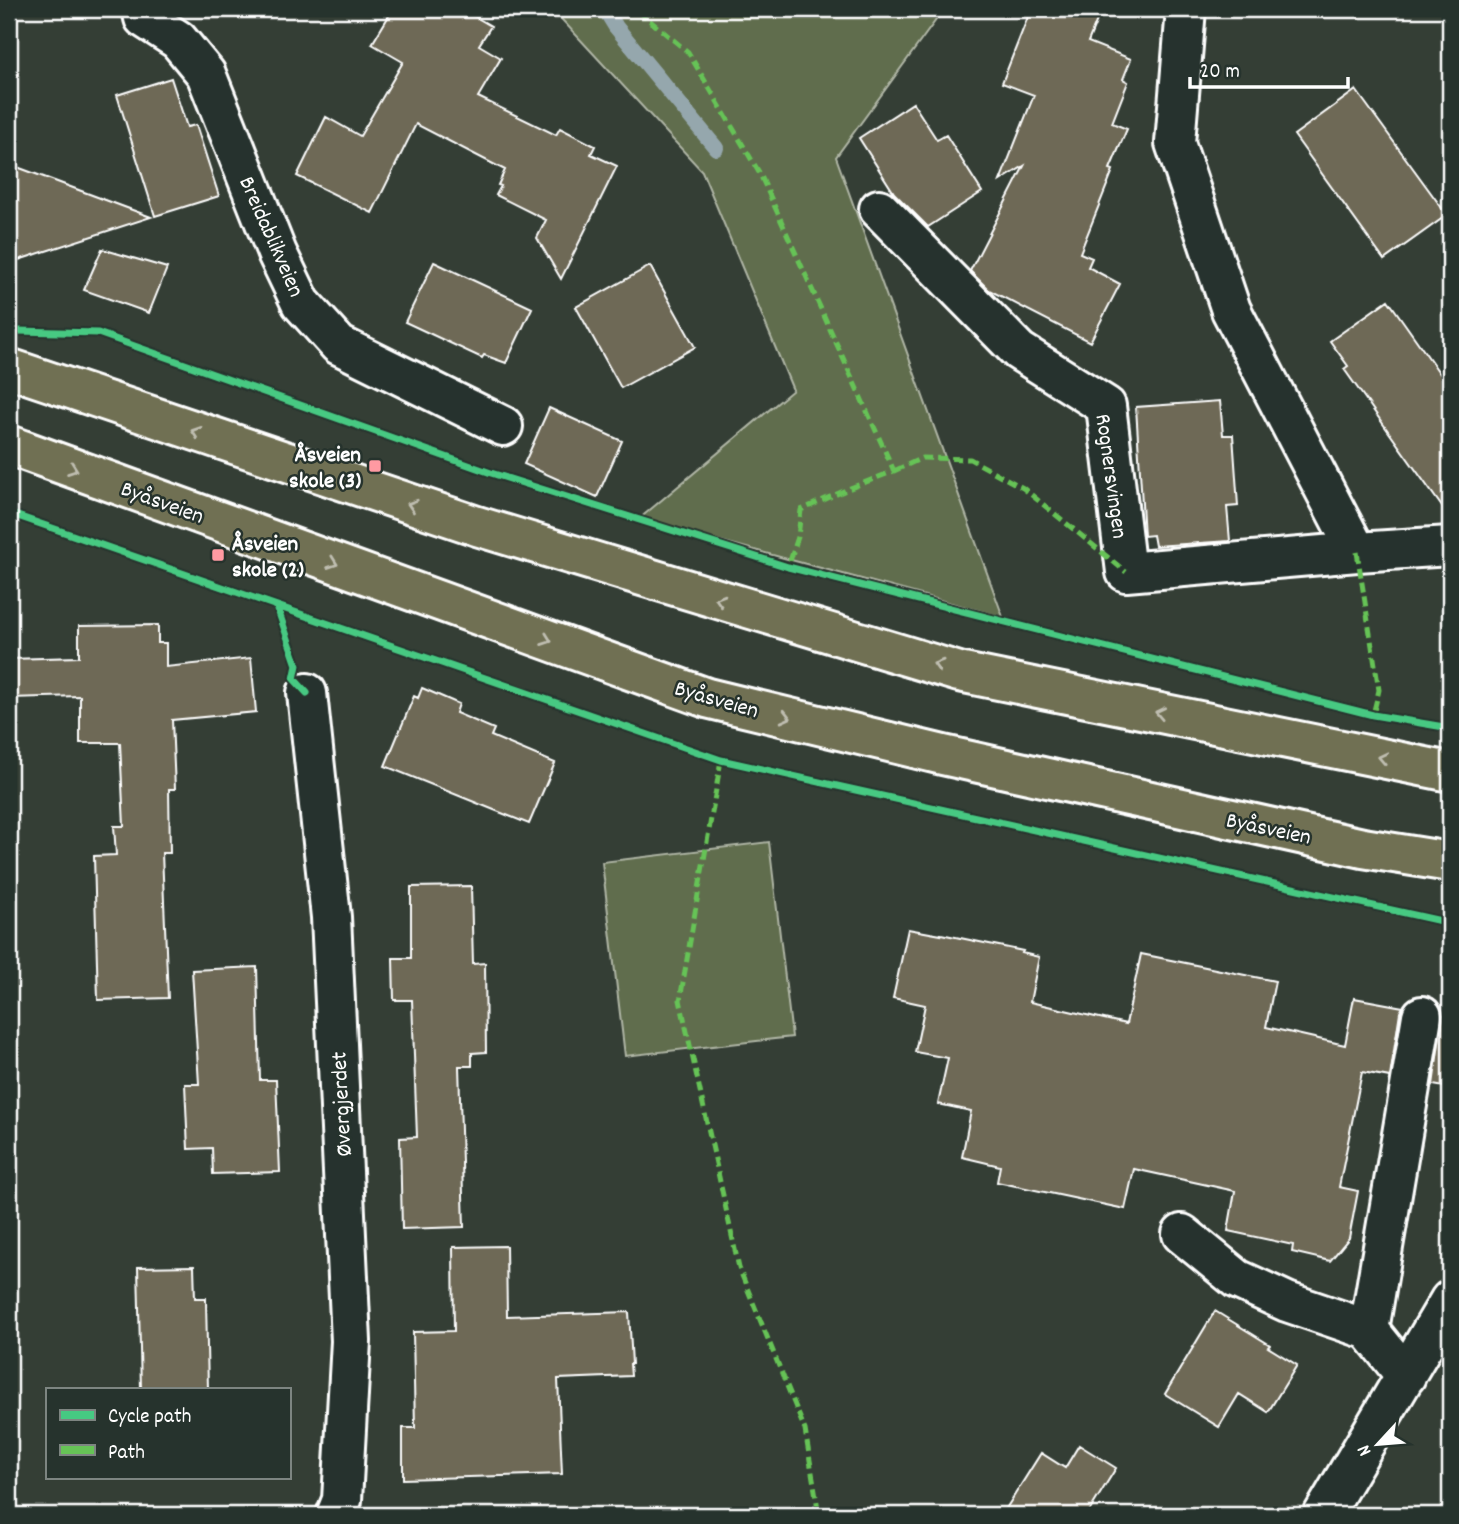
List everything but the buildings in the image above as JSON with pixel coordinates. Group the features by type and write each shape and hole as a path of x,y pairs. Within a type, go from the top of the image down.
{"main road":[{"path":"9,369 477,526 959,672 1450,772"},
{"name":"Byåsveien","path":"9,445 707,698 943,755 1322,839 1450,862"}],"street":[{"name":"Breidablikveien","path":"142,9 144,18 178,40 206,74 277,253 301,303 340,345 503,426"},
{"path":"1186,9 1175,143 1231,310 1357,552"},
{"name":"Rognersvingen","path":"879,209 1019,351 1106,406 1126,572 1450,546"},
{"name":"Øvergjerdet","path":"307,693 331,916 351,1341 342,1500 336,1515"},
{"path":"1369,1330 1422,1016"},
{"path":"1182,1234 1237,1279 1287,1302 1369,1330 1406,1376"},
{"path":"1323,1515 1450,1300"}],"green space":[{"path":"552,9 944,9 836,157 1003,617 639,519 793,390 702,171"},
{"path":"769,842 792,1037 625,1056 602,862"}],"waterway":[{"path":"605,9 616,27 716,148"}],"marked path":[{"path":"638,11 688,52 760,174 894,471 801,510 798,537 788,567"},
{"path":"894,471 922,458 970,459 1023,488 1126,572"},
{"path":"1357,552 1379,690 1373,715"},
{"path":"721,760 680,1000 739,1268 805,1430 819,1515"}],"cycle path":[{"path":"18,331 98,333 491,473 788,567 1373,715 1450,728"},
{"path":"9,513 721,760 1450,923"},
{"path":"277,607 297,665 294,679 307,693"}],"place":[{"name":"Åsveien skole (3)","path":"375,466"},
{"name":"Åsveien skole (2)","path":"218,555"}]}
